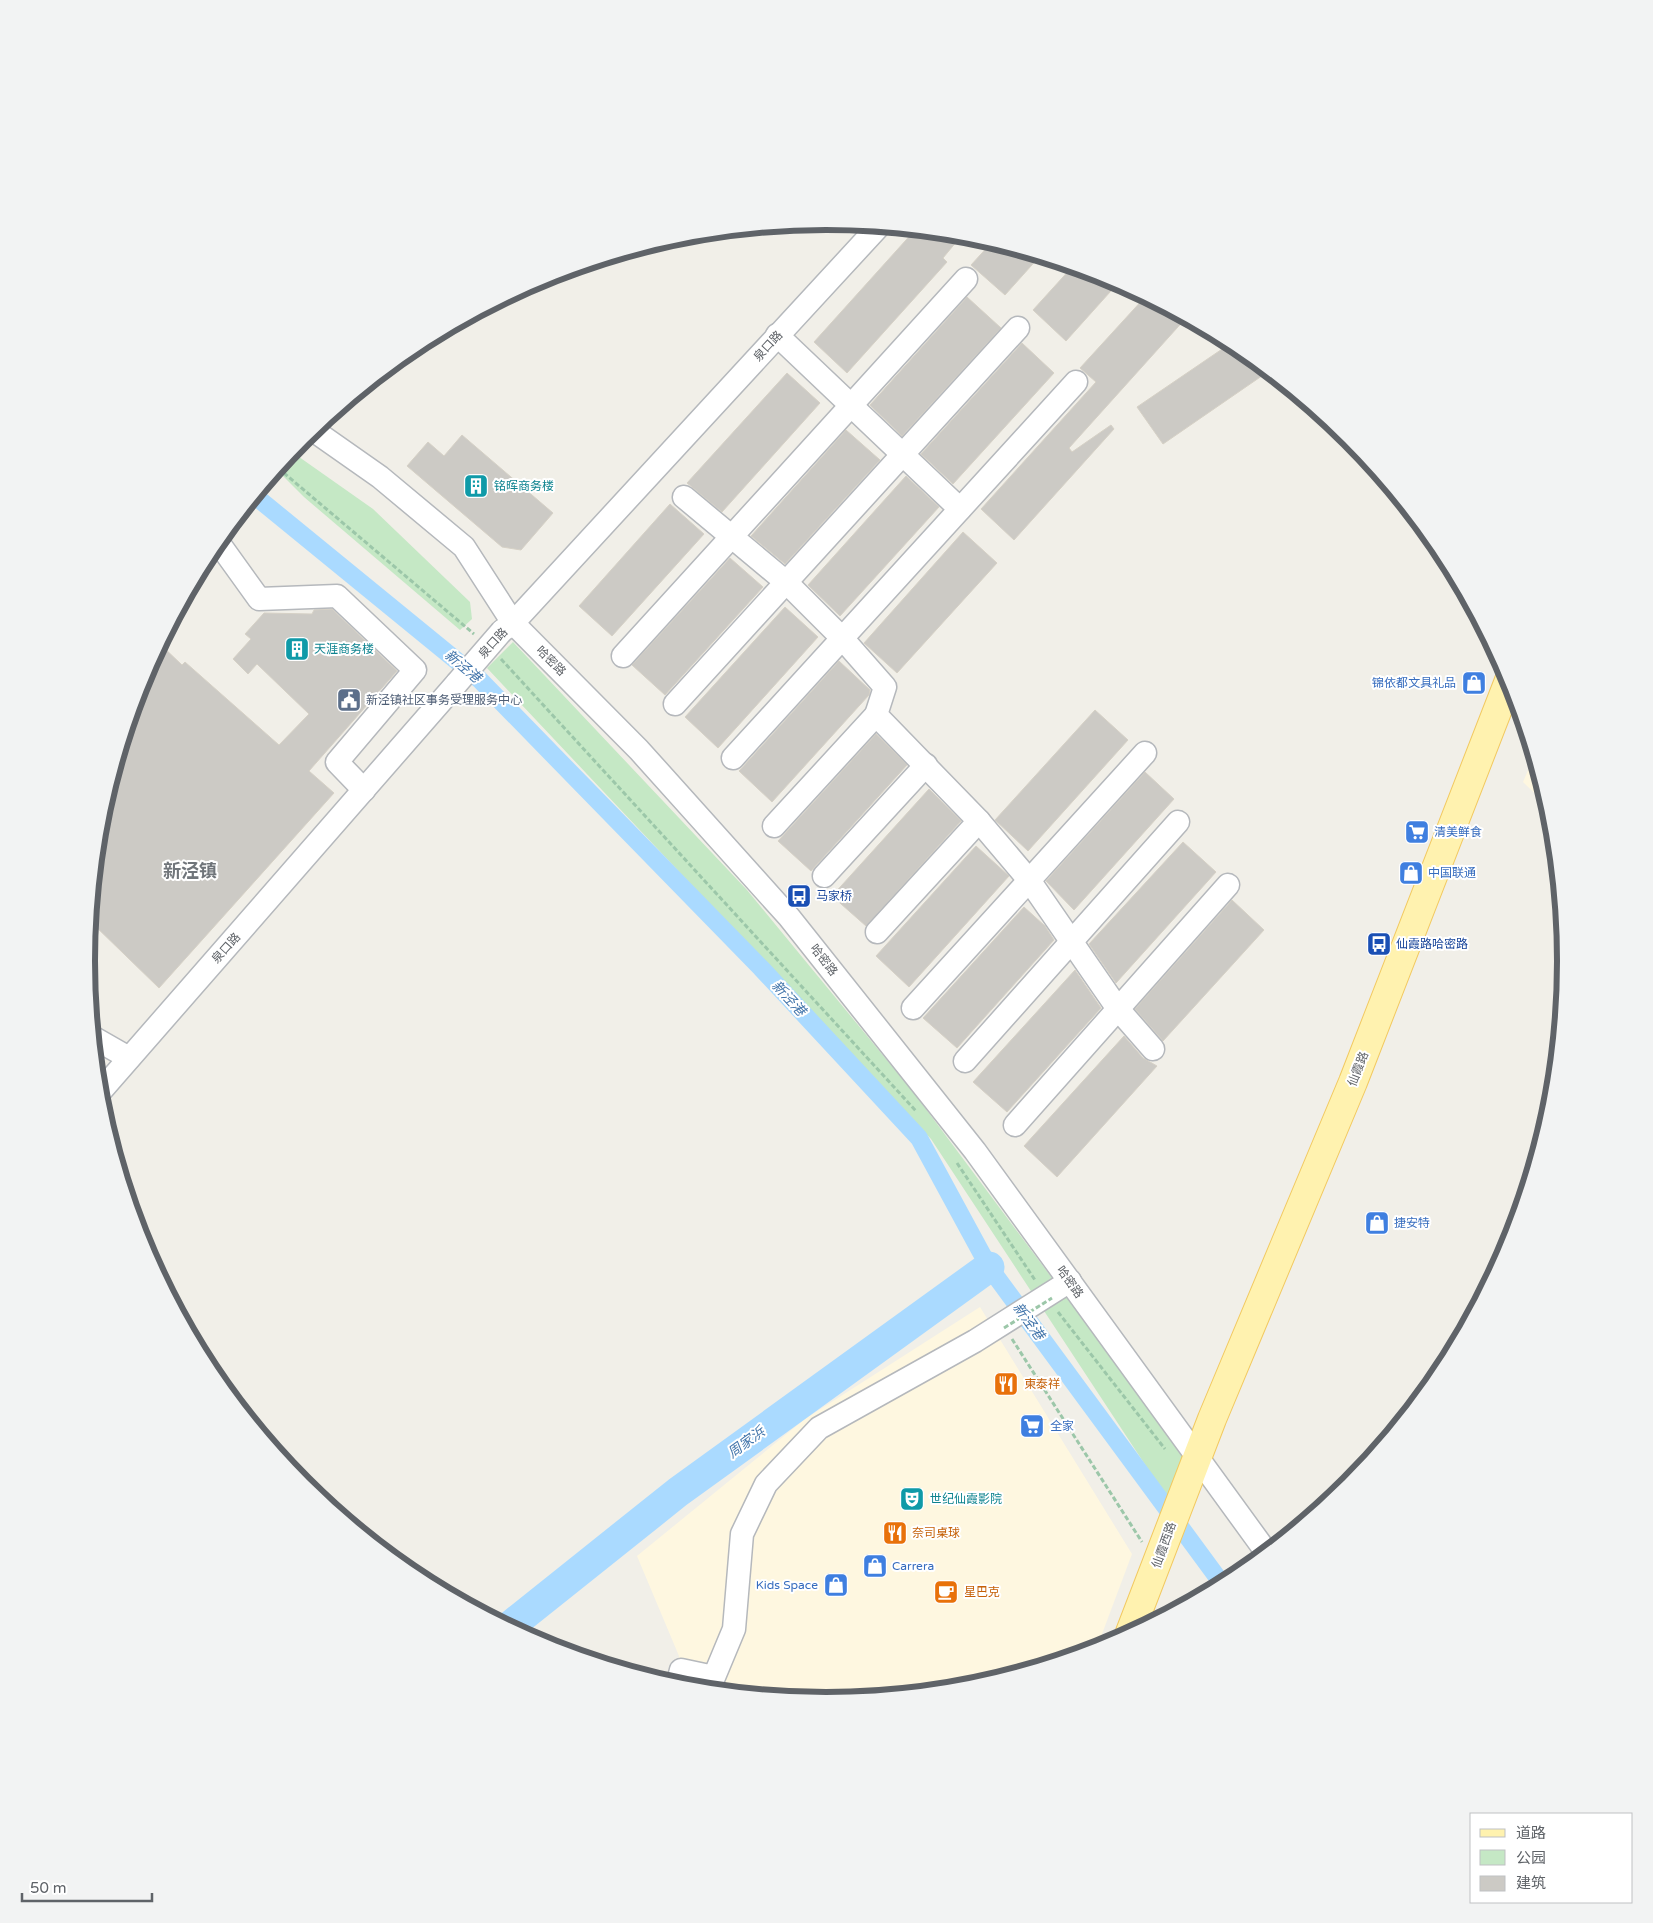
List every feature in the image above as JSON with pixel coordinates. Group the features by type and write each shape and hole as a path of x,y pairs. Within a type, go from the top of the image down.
{"main road":[{"name":"仙霞路","path":"1193,1467 1353,1082 1505,690"},
{"name":"仙霞西路","path":"1133,1625 1193,1467"}],"street":[{"name":"泉口路","path":"106,1085 501,633 873,232"},
{"path":"623,656 966,280"},
{"path":"675,704 1018,328"},
{"path":"777,335 960,508"},
{"path":"733,758 1076,382"},
{"name":"哈密路","path":"319,434 380,477 464,547 501,633 638,750 789,917 975,1151 1070,1281 1193,1467 1231,1506 1263,1548"},
{"path":"684,497 786,582 842,638 885,687 876,715 774,826"},
{"path":"223,548 259,599 337,596 415,670 337,762 364,790"},
{"path":"876,715 979,821 1029,880 1118,1008 1153,1050"},
{"path":"914,1008 1145,753"},
{"path":"824,876 926,765"},
{"path":"877,932 979,821"},
{"path":"965,1061 1178,822"},
{"path":"1015,1125 1228,885"},
{"path":"100,1041 128,1058"},
{"path":"680,1678 681,1670 714,1677 734,1629 742,1534 766,1484 820,1428 1003,1326 1049,1297 1070,1281"}],"path":[{"path":"283,472 501,633 920,1115"},
{"path":"956,1161 1049,1297 1193,1467"},
{"path":"1049,1297 1003,1326 1157,1565"}],"shaded area":[{"path":"1531,764 1539,797 1523,782"},
{"path":"980,1307 1132,1554 1100,1639 1062,1654 1016,1668 922,1687 826,1693 731,1687 674,1677 679,1656 637,1556 805,1419"}],"green space":[{"path":"298,456 373,509 470,602 472,619 460,630 304,497 281,474"},
{"path":"513,642 747,890 914,1093 1184,1455 1167,1498 931,1139 487,668"}],"building":[{"path":"910,235 956,242 943,258 947,262 847,373 814,342"},
{"path":"986,248 1036,261 1005,295 971,265"},
{"path":"1068,271 1113,289 1066,341 1033,310"},
{"path":"967,297 1001,328 902,436 870,405"},
{"path":"1141,301 1182,322 1069,448 1072,452 1111,425 1114,429 1014,540 981,509 1096,382 1080,368"},
{"path":"1022,343 1054,373 953,484 921,454"},
{"path":"1224,348 1263,375 1163,444 1137,407"},
{"path":"787,373 820,403 722,512 687,483"},
{"path":"846,430 880,460 785,564 751,536"},
{"name":"铭晖商务楼","path":"462,435 553,513 521,550 502,547 407,466 428,442 444,456"},
{"path":"906,476 939,507 840,616 808,585"},
{"path":"670,504 704,534 612,636 579,606"},
{"path":"963,532 997,563 897,673 864,643"},
{"path":"730,558 763,587 665,695 632,665"},
{"path":"785,607 818,637 718,748 685,717"},
{"path":"332,609 397,671 309,771 334,793 159,988 96,927 101,866 109,819 120,772 134,726 151,682 165,649 182,665 185,662 279,745 309,714 257,664 248,674 233,659 251,639 245,634 264,613 312,614 314,610"},
{"path":"839,661 870,690 869,695 772,802 739,771"},
{"path":"1095,710 1128,740 1028,851 995,820"},
{"path":"876,734 907,765 811,871 778,841"},
{"path":"1145,772 1174,799 1074,910 1046,881"},
{"path":"929,789 961,821 866,926 832,896"},
{"path":"1183,842 1216,872 1116,983 1089,944"},
{"path":"976,846 1009,876 909,987 876,956"},
{"path":"1232,900 1264,930 1163,1041 1135,1009"},
{"path":"1024,907 1045,926 1054,940 957,1048 923,1018"},
{"path":"1075,970 1101,1008 1007,1112 973,1082"},
{"path":"1124,1036 1143,1058 1157,1066 1057,1177 1024,1146"}],"waterway":[{"name":"新泾港","path":"260,500 479,679 761,968 919,1138 989,1267 1218,1579"},
{"name":"周家浜","path":"514,1623 678,1492 989,1267"}],"place":[{"name":"铭晖商务楼","path":"476,486"},
{"name":"天涯商务楼","path":"297,649"},
{"name":"锦依都文具礼品","path":"1474,683"},
{"name":"新泾镇社区事务受理服务中心","path":"349,700"},
{"name":"清美鲜食","path":"1417,832"},
{"name":"中国联通","path":"1411,873"},
{"name":"马家桥","path":"799,896"},
{"name":"仙霞路哈密路","path":"1379,944"},
{"name":"捷安特","path":"1377,1223"},
{"name":"東泰祥","path":"1006,1384"},
{"name":"全家","path":"1032,1426"},
{"name":"世纪仙霞影院","path":"912,1499"},
{"name":"奈司桌球","path":"895,1533"},
{"name":"Carrera","path":"875,1566"},
{"name":"Kids Space","path":"836,1585"},
{"name":"星巴克","path":"946,1592"}],"district":[{"name":"新泾镇","path":"190,871"}]}
